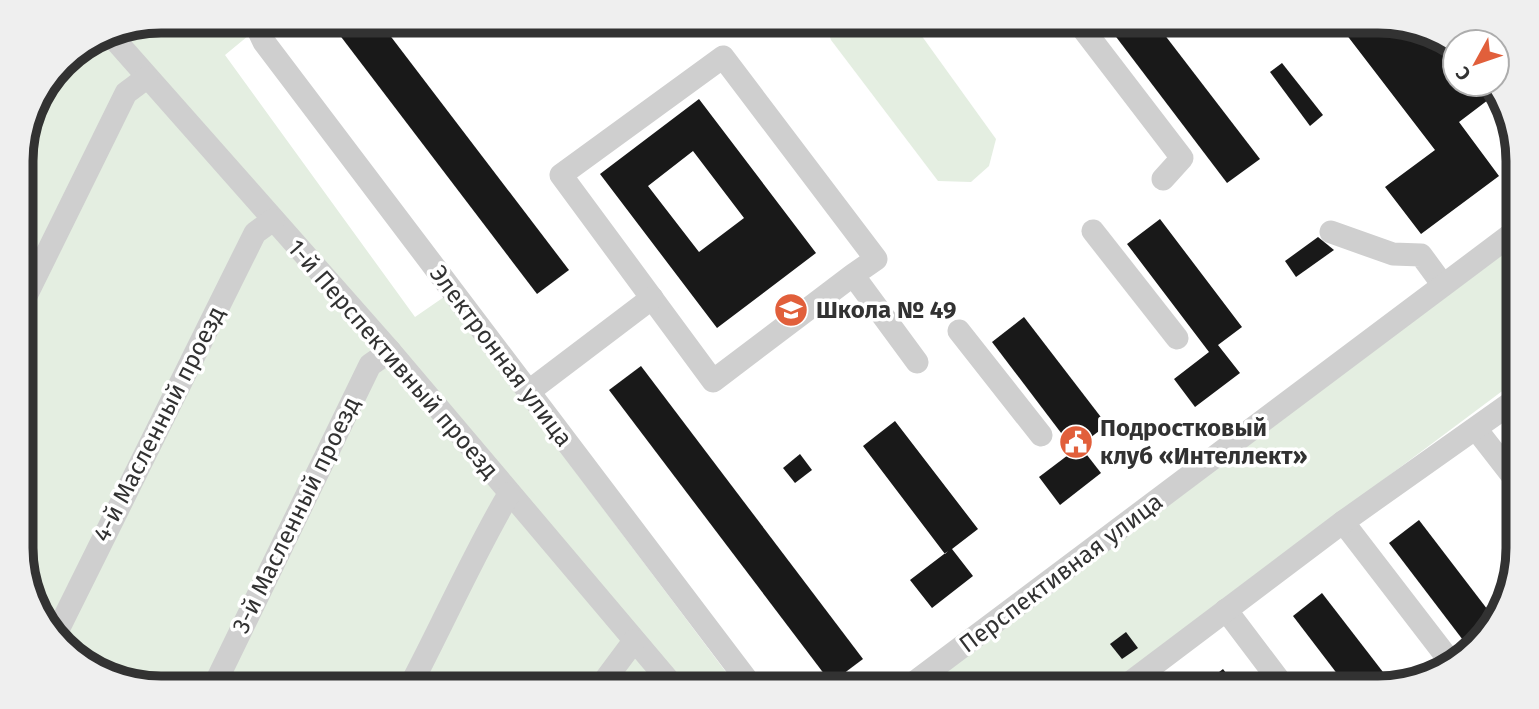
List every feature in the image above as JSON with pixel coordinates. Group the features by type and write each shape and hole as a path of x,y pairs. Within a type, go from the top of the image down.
{"street":[{"name":"Электронная улица","path":"260,33 744,676"},
{"path":"1086,33 1182,158 1163,178"},
{"name":"1-й Перспективный проезд","path":"116,42 390,351 664,676"},
{"path":"723,57 876,259 853,275 713,381 561,176 723,57"},
{"path":"34,280 126,93 146,78"},
{"name":"4-й Масленный проезд","path":"60,625 255,233 273,220"},
{"path":"1093,231 1177,338"},
{"path":"1331,232 1393,254 1421,256 1443,285"},
{"name":"Перспективная улица","path":"924,675 1506,238"},
{"path":"853,275 917,362"},
{"path":"528,392 652,298"},
{"path":"959,331 1041,435"},
{"name":"3-й Масленный проезд","path":"219,676 370,365 390,351"},
{"path":"1141,675 1343,522 1506,407"},
{"path":"1476,429 1506,468"},
{"path":"416,676 441,628 475,552 509,494"},
{"path":"1343,522 1446,656"},
{"path":"1226,610 1275,675"},
{"path":"608,676 634,640"}],"shaded area":[{"path":"247,33 248,36 225,55 415,317 444,297 729,676 162,676 113,666 97,659 71,638 50,612 34,564 34,145 43,113 55,90 77,65 97,50 120,40 145,34"},
{"path":"829,33 920,33 996,139 989,166 971,182 938,181 831,40"},
{"path":"1506,246 1506,388 1122,675 938,675"}],"building":[{"path":"338,33 388,33 569,270 537,294"},
{"path":"1113,33 1163,33 1260,159 1227,183"},
{"path":"1345,33 1394,34 1441,50 1441,98 1488,100 1459,122 1499,176 1421,234 1385,187 1435,150"},
{"path":"1282,63 1323,115 1310,126 1270,72"},
{"path":"699,99 816,253 717,328 600,174","holes":["693,151 744,218 699,252 648,186"]},
{"path":"1160,219 1242,327 1218,345 1240,373 1195,407 1174,379 1209,352 1127,244"},
{"path":"1318,237 1334,250 1296,277 1285,261"},
{"path":"1024,317 1107,425 1074,450 992,342"},
{"path":"641,366 863,659 841,675 825,675 609,390"},
{"path":"895,421 978,529 952,549 973,576 932,608 910,580 945,554 863,446"},
{"path":"1080,446 1101,473 1060,505 1039,477"},
{"path":"800,454 812,470 795,483 783,468"},
{"path":"1419,520 1489,612 1464,642 1389,543"},
{"path":"1322,593 1385,675 1338,675 1293,616"},
{"path":"1126,632 1138,648 1122,659 1110,644"},
{"path":"1223,669 1228,675 1215,675"}],"place":[{"name":"Школа № 49","path":"791,310"},
{"name":"Подростковый клуб «Интеллект»","path":"1076,442"}]}
